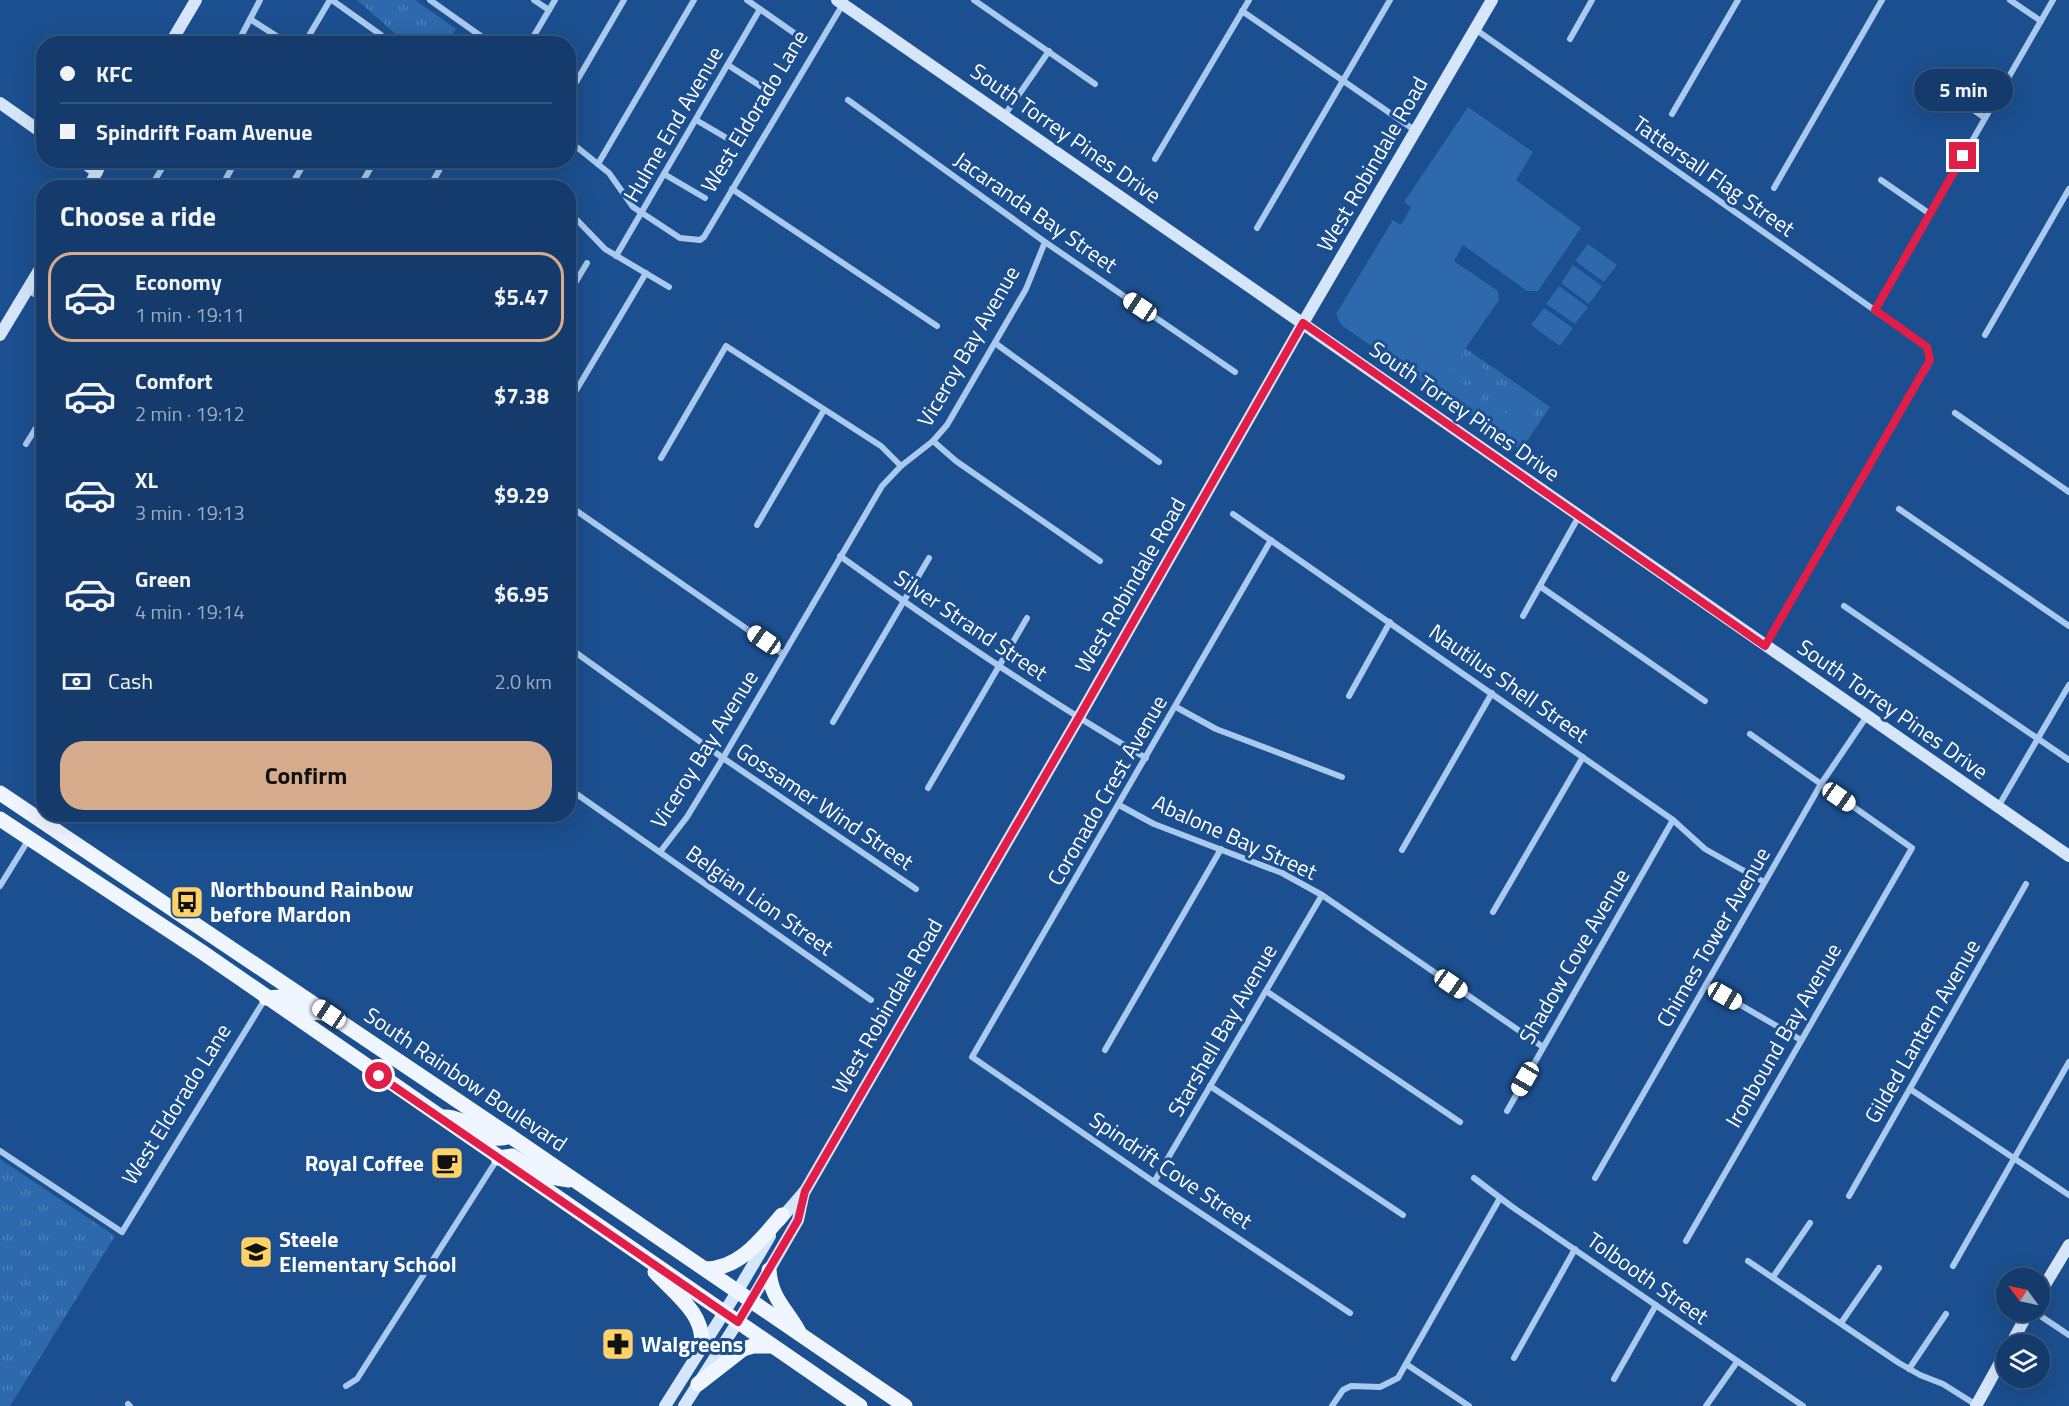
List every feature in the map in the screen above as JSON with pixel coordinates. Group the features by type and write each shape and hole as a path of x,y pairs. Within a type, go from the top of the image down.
{"main road":[{"path":"175,36 196,0"},
{"name":"West Robindale Road","path":"665,1406 737,1292 782,1215 805,1191 1078,719 1303,323 1492,0"},
{"name":"South Torrey Pines Drive","path":"842,1 1004,117 2069,856"},
{"path":"0,103 36,128"},
{"path":"91,168 97,172"},
{"path":"92,180 99,168"},
{"path":"0,335 36,275"},
{"name":"South Rainbow Boulevard","path":"0,793 36,814"},
{"path":"0,808 27,822 36,820"},
{"name":"South Rainbow Boulevard","path":"0,819 202,952 860,1406"},
{"name":"South Rainbow Boulevard","path":"48,822 117,872 510,1136 905,1406"},
{"path":"30,839 50,840 75,856 117,872"},
{"path":"202,952 226,960 251,975 258,974 261,968"},
{"path":"266,998 281,997 305,1012 329,1014"},
{"path":"438,1117 451,1116 464,1121 491,1138 501,1139 510,1136"},
{"path":"498,1158 512,1156 545,1176 575,1181"},
{"name":"West Robindale Road","path":"684,1406 751,1301 798,1220 805,1191"},
{"path":"705,1269 721,1269 739,1259 755,1246 782,1215"},
{"path":"2050,1276 2069,1245"},
{"path":"635,1250 696,1316 703,1333 701,1348"},
{"path":"769,1270 773,1294 790,1316 800,1335"},
{"path":"698,1384 743,1349 753,1346 771,1346"},
{"path":"1977,1406 1996,1371"}],"street":[{"path":"241,36 260,0"},
{"path":"309,36 331,0 381,35"},
{"path":"430,0 481,36"},
{"path":"534,0 549,10"},
{"path":"534,36 555,0"},
{"path":"576,82 624,0"},
{"path":"598,164 694,0"},
{"path":"747,0 797,34"},
{"path":"974,0 1095,84"},
{"path":"1155,159 1249,0"},
{"path":"1257,228 1390,0"},
{"path":"1570,39 1592,0"},
{"path":"1672,114 1738,0"},
{"path":"1774,188 1881,0"},
{"path":"2010,0 2041,21"},
{"path":"1875,310 2053,0"},
{"name":"West Eldorado Lane","path":"641,213 680,238 696,241 704,237 842,1"},
{"name":"Hulme End Avenue","path":"616,256 760,9"},
{"path":"1242,11 1416,131"},
{"path":"250,19 277,36"},
{"name":"Tattersall Flag Street","path":"1475,29 1927,347 1930,354 1927,368 1765,646"},
{"path":"1004,117 1049,51"},
{"path":"728,65 768,91"},
{"path":"1937,84 1985,118"},
{"name":"Jacaranda Bay Street","path":"848,100 1045,242 1236,372"},
{"path":"696,120 737,144"},
{"path":"576,146 616,181 633,207 641,213"},
{"path":"664,174 705,198"},
{"path":"1881,180 1930,213"},
{"path":"732,189 937,326"},
{"path":"1985,335 2069,189"},
{"path":"576,220 605,249 669,287"},
{"name":"Viceroy Bay Avenue","path":"660,852 687,817 723,758 882,486 901,466 933,441 947,425 1026,289 1045,242"},
{"path":"576,282 587,263"},
{"path":"576,391 646,273"},
{"path":"27,290 36,295"},
{"path":"995,343 1159,462"},
{"path":"661,458 726,346 881,446 901,466"},
{"path":"757,525 824,410"},
{"path":"1955,413 2069,492"},
{"path":"26,444 36,428"},
{"path":"933,441 956,461 1100,561"},
{"path":"1899,509 2069,626"},
{"path":"576,510 783,654"},
{"name":"Nautilus Shell Street","path":"1233,514 1583,756 1673,820 1706,849 1764,882"},
{"path":"1523,616 1579,516"},
{"name":"Coronado Crest Avenue","path":"972,1057 1271,540"},
{"name":"Silver Strand Street","path":"840,556 1078,719 1146,758"},
{"path":"833,722 929,558"},
{"path":"1540,587 1705,701"},
{"path":"1844,606 2069,760"},
{"path":"928,788 1028,618"},
{"path":"1349,696 1390,622"},
{"name":"Gossamer Wind Street","path":"576,653 723,758 916,889"},
{"path":"1998,807 2069,685"},
{"path":"1402,850 1492,693"},
{"path":"1176,707 1216,729 1342,777"},
{"name":"Chimes Tower Avenue","path":"1595,1179 1821,784 1867,716"},
{"path":"1750,734 1821,784"},
{"path":"1493,912 1583,756"},
{"name":"Ironbound Bay Avenue","path":"1686,1241 1912,848 1821,784"},
{"name":"Belgian Lion Street","path":"576,794 871,1000"},
{"name":"Abalone Bay Street","path":"1119,804 1154,824 1282,873 1322,895 1543,1047"},
{"name":"Shadow Cove Avenue","path":"1507,1111 1673,820"},
{"path":"0,886 30,839"},
{"path":"1105,1050 1221,849"},
{"name":"Gilded Lantern Avenue","path":"1849,1196 2026,884"},
{"name":"Starshell Bay Avenue","path":"1154,1182 1322,895"},
{"path":"1706,985 1801,1040"},
{"path":"1266,991 1461,1122"},
{"name":"West Eldorado Lane","path":"0,1151 122,1232 266,998"},
{"name":"Spindrift Cove Street","path":"972,1057 1350,1313"},
{"path":"1953,1266 2069,1062"},
{"path":"1210,1086 1403,1215"},
{"path":"1910,1089 2069,1195"},
{"path":"346,1386 357,1379 498,1158"},
{"name":"Tolbooth Street","path":"1474,1178 1803,1406"},
{"path":"1332,1406 1338,1395 1351,1386 1380,1387 1398,1378 1500,1197"},
{"path":"1773,1277 1810,1222"},
{"path":"1514,1358 1575,1249"},
{"path":"1748,1261 1909,1369 1943,1384 1977,1406"},
{"path":"1840,1323 1879,1268"},
{"path":"1614,1379 1656,1305"},
{"path":"1909,1369 1946,1314"},
{"path":"2048,1322 2069,1335"},
{"path":"1706,1406 1737,1362"},
{"path":"1406,1364 1469,1406"}],"green space":[{"path":"357,0 415,0 456,29 452,36 398,36"},
{"path":"1468,107 1533,152 1516,180 1581,228 1538,291 1527,291 1463,245 1454,261 1498,291 1499,300 1436,391 1341,325 1336,314 1393,220 1401,225 1411,207 1404,202"},
{"path":"1588,244 1617,265 1604,282 1575,261"},
{"path":"1573,265 1602,286 1589,304 1561,283"},
{"path":"1559,286 1588,307 1575,324 1546,304"},
{"path":"1544,308 1573,328 1560,346 1531,325"},
{"path":"1465,348 1550,407 1521,450 1436,391"},
{"path":"1468,358 1496,377 1487,390 1460,371"},
{"path":"1455,378 1482,397 1474,409 1446,390"},
{"path":"1512,388 1539,407 1531,419 1503,401"},
{"path":"1498,408 1526,426 1517,439 1490,420"},
{"path":"0,1159 115,1236 10,1406 0,1406"}],"place":[{"name":"Northbound Rainbow before Mardon","path":"187,902"},
{"name":"Royal Coffee","path":"447,1163"},
{"name":"Steele Elementary School","path":"256,1252"},
{"name":"Walgreens","path":"618,1344"}],"route":[{"path":"379,1076 738,1322 798,1220 805,1191 1078,719 1303,323 1765,646 1927,368 1930,360 1927,347 1875,310 1963,156"}]}
